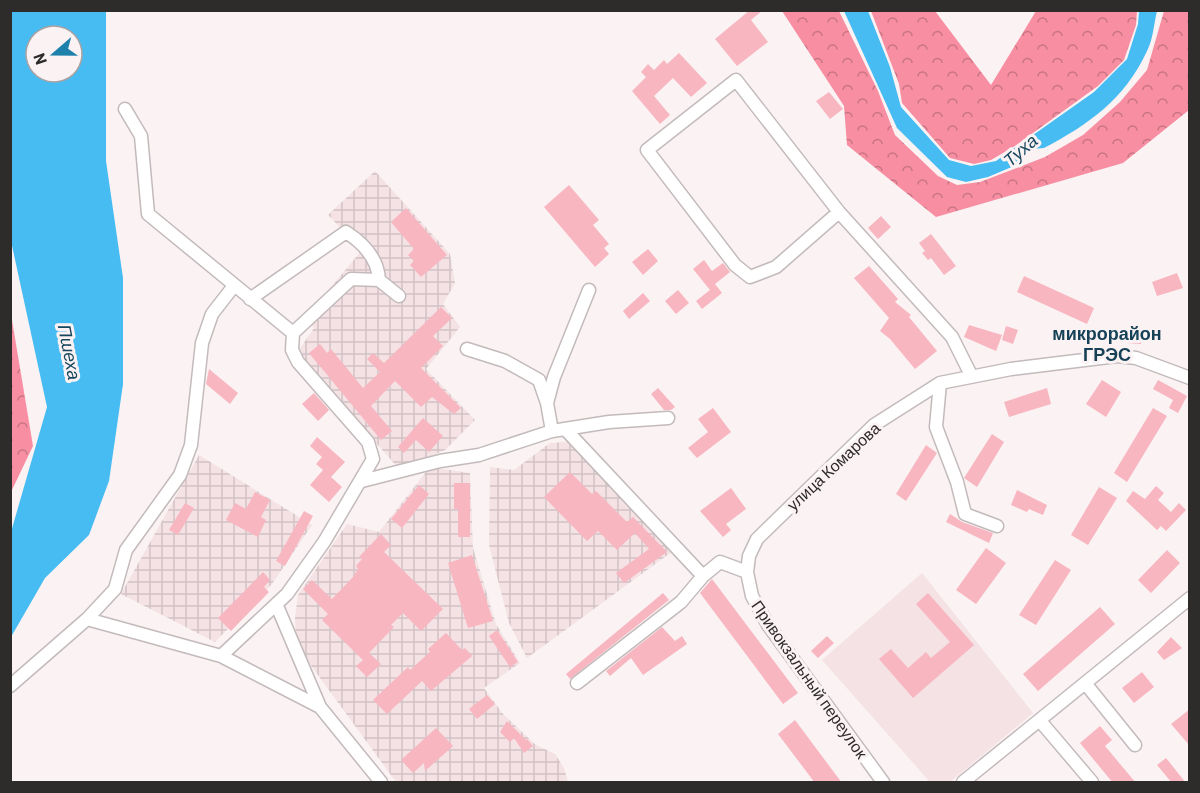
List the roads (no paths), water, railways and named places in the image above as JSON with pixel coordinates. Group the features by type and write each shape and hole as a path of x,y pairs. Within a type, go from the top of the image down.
{"street":[{"path":"839,212 776,267 750,277 735,265 648,150 736,80 839,212 952,337 971,375"},
{"path":"124,109 141,136 148,214 233,287 292,333"},
{"path":"250,299 346,232 363,243 378,268 379,280"},
{"path":"221,656 277,606 324,542 374,459 368,442 298,362 292,350 292,333 351,279 379,280 399,296"},
{"path":"10,686 87,619 115,589 126,550 180,475 191,445 202,343 212,314 233,287"},
{"path":"547,403 554,377 589,290"},
{"path":"467,350 505,361 539,380 547,403 552,431"},
{"name":"улица Комарова","path":"747,572 749,556 757,539 874,425 940,382 971,375 1117,356 1136,358 1190,378"},
{"path":"940,382 936,427 957,482 965,514 997,526"},
{"path":"362,481 440,461 479,455 552,431 668,418"},
{"path":"566,429 703,576"},
{"path":"577,683 681,602 703,576 720,562 747,572"},
{"name":"Привокзальный переулок","path":"747,572 752,596 768,625 883,783"},
{"path":"963,783 1041,722 1085,683 1190,598"},
{"path":"277,606 320,708 381,783"},
{"path":"87,619 221,656 320,708"},
{"path":"1085,683 1135,745"},
{"path":"1041,722 1092,783"}],"water":[{"name":"Пшеха","path":"11,10 106,11 106,161 123,278 123,384 109,481 89,535 45,578 11,637 11,532 47,407 11,241"},
{"name":"Туха","path":"844,11 868,11 890,67 901,107 949,160 971,166 996,161 1094,92 1127,59 1138,24 1139,11 1157,11 1151,42 1138,68 1128,83 1104,109 1076,130 1044,148 1033,149 1014,166 988,177 966,182 947,177 897,128"}],"district":[{"name":"микрорайон ГРЭС","path":"1107,343"}]}
